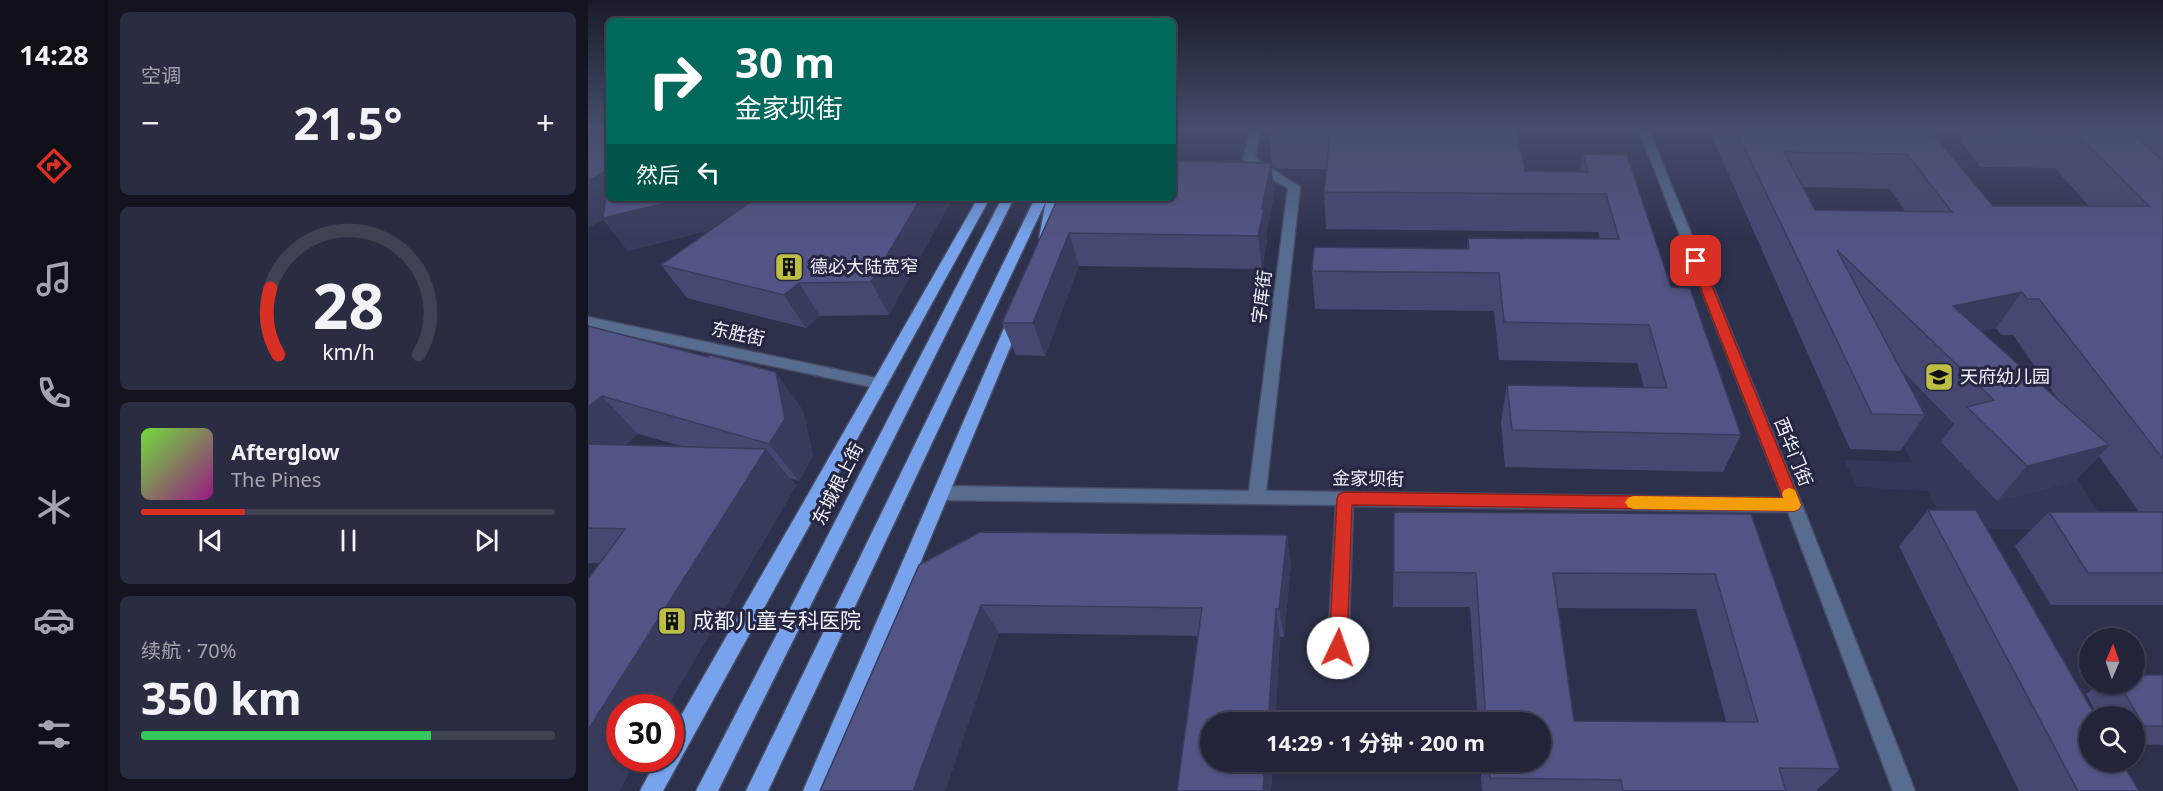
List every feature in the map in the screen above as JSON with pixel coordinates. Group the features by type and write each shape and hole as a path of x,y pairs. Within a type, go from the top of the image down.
{"main road":[{"name":"东城根上街","path":"684,732 982,201"},
{"name":"东城根上街","path":"707,791 1006,201"},
{"path":"757,791 1040,201"},
{"path":"1043,251 1051,201"},
{"path":"814,791 1020,306"},
{"name":"东城根上街","path":"651,791 662,772"}],"street":[{"name":"字库街","path":"1254,165 1281,177 1294,187 1257,498"},
{"name":"西华门街","path":"1658,165 1794,505 1904,791"},
{"name":"东胜街","path":"588,322 881,384"},
{"name":"金家坝街","path":"942,493 1794,505"},
{"path":"1338,648 1345,499"}],"shaded area":[{"name":"天府幼儿园","path":"1826,292 1955,294 2111,531 1947,528 1927,491 1857,487 1844,460 1912,462"}],"building":[{"path":"588,165 606,165 606,171 588,181"},
{"path":"1176,165 1271,165 1258,236 1069,233 1033,323 1002,323 1057,201 1176,201"},
{"path":"1327,165 1524,165 1525,171 1588,172 1586,165 1630,165 1671,287 1690,288 1741,435 1512,430 1507,385 1667,388 1649,325 1504,322 1499,273 1312,271 1314,247 1469,249 1468,238 1619,239 1606,194 1324,192"},
{"path":"1753,165 1791,165 1815,210 1952,212 1915,165 1959,165 1993,206 2149,206 2108,165 2163,165 2163,459 2039,299 2027,299 2022,292 1953,306 2109,445 2027,466 1967,407 1994,400 1837,250 1925,415 1872,414"},
{"path":"606,195 606,201 674,201 603,218"},
{"path":"752,201 919,201 871,282 799,283 784,295 661,265"},
{"path":"588,326 776,372 785,419 769,444 602,396 588,407"},
{"path":"588,445 766,449 611,694 606,694 606,702 588,730 588,579 625,529 588,528"},
{"path":"1928,510 1976,510 2079,688 2079,694 2083,694 2090,706 2079,706 2079,772 2128,772 2139,791 2078,791"},
{"path":"1394,512 1751,514 1840,769 1779,768 1786,791 1623,791 1621,780 1490,778 1490,772 1551,772 1551,712 1485,712 1476,573 1394,572","holes":["1553,573 1715,574 1758,722 1574,721"]},
{"path":"2049,512 2163,512 2163,573 2088,573"},
{"path":"980,532 1287,535 1279,609 1276,609 1269,712 1200,712 1200,772 1264,772 1263,791 1177,791 1202,608 981,605 913,791 820,791 919,565"},
{"path":"2145,675 2163,675 2163,726 2145,726 2145,706 2132,706 2125,694 2145,694"}],"slow traffic":[{"path":"1633,502 1794,505 1789,494"}],"place":[{"name":"德必大陆宽窄","path":"789,267"},
{"name":"天府幼儿园","path":"1939,377"},
{"name":"成都儿童专科医院","path":"672,621"}],"route":[{"path":"1338,648 1345,499 1794,505 1696,261"}]}
